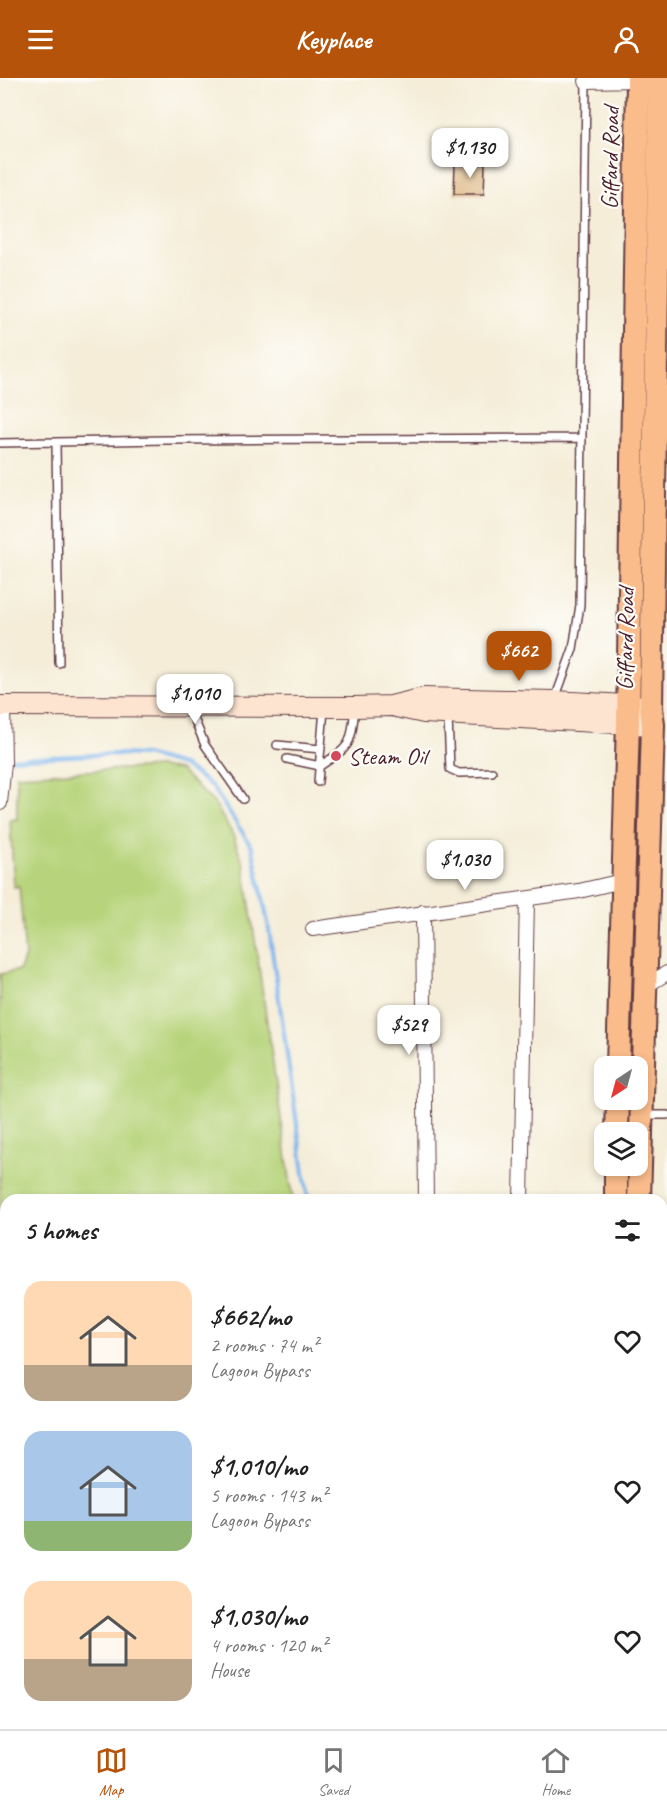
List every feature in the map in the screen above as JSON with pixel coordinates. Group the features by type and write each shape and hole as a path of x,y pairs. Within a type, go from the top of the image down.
{"main road":[{"name":"Giffard Road","path":"639,1194 644,987 654,795 653,701 663,196 645,79"},
{"name":"Giffard Road","path":"618,1056 645,79"},
{"path":"616,1176 616,1194"}],"street":[{"path":"586,80 645,79"},
{"path":"0,803 4,758 1,706 355,707 390,706 424,698 554,701 627,714"},
{"path":"390,706 424,713 448,714 627,714 653,701"},
{"path":"313,929 579,891 622,881"},
{"path":"521,1194 527,899"},
{"path":"423,912 426,1194"},
{"path":"644,987 667,973"}],"lane":[{"path":"554,701 573,649 580,605 586,80"},
{"path":"0,443 582,438"},
{"path":"56,442 59,663"},
{"path":"189,706 205,745 243,799"},
{"path":"318,783 324,707"},
{"path":"287,759 320,766 346,749 351,738 355,707"},
{"path":"448,714 450,769 459,773 492,772"},
{"path":"277,745 321,749"},
{"path":"641,1115 667,1115"}],"green space":[{"path":"159,767 180,770 215,804 233,835 244,865 292,1194 0,1194 0,974 20,970 25,956 19,886 14,887 10,820 17,819 17,775"}],"building":[{"path":"485,164 484,194 454,194 455,165"}],"waterway":[{"path":"6,759 116,754 145,755 182,765 211,785 252,847 268,923 307,1194"}],"place":[{"name":"Steam Oil","path":"336,756"}]}
